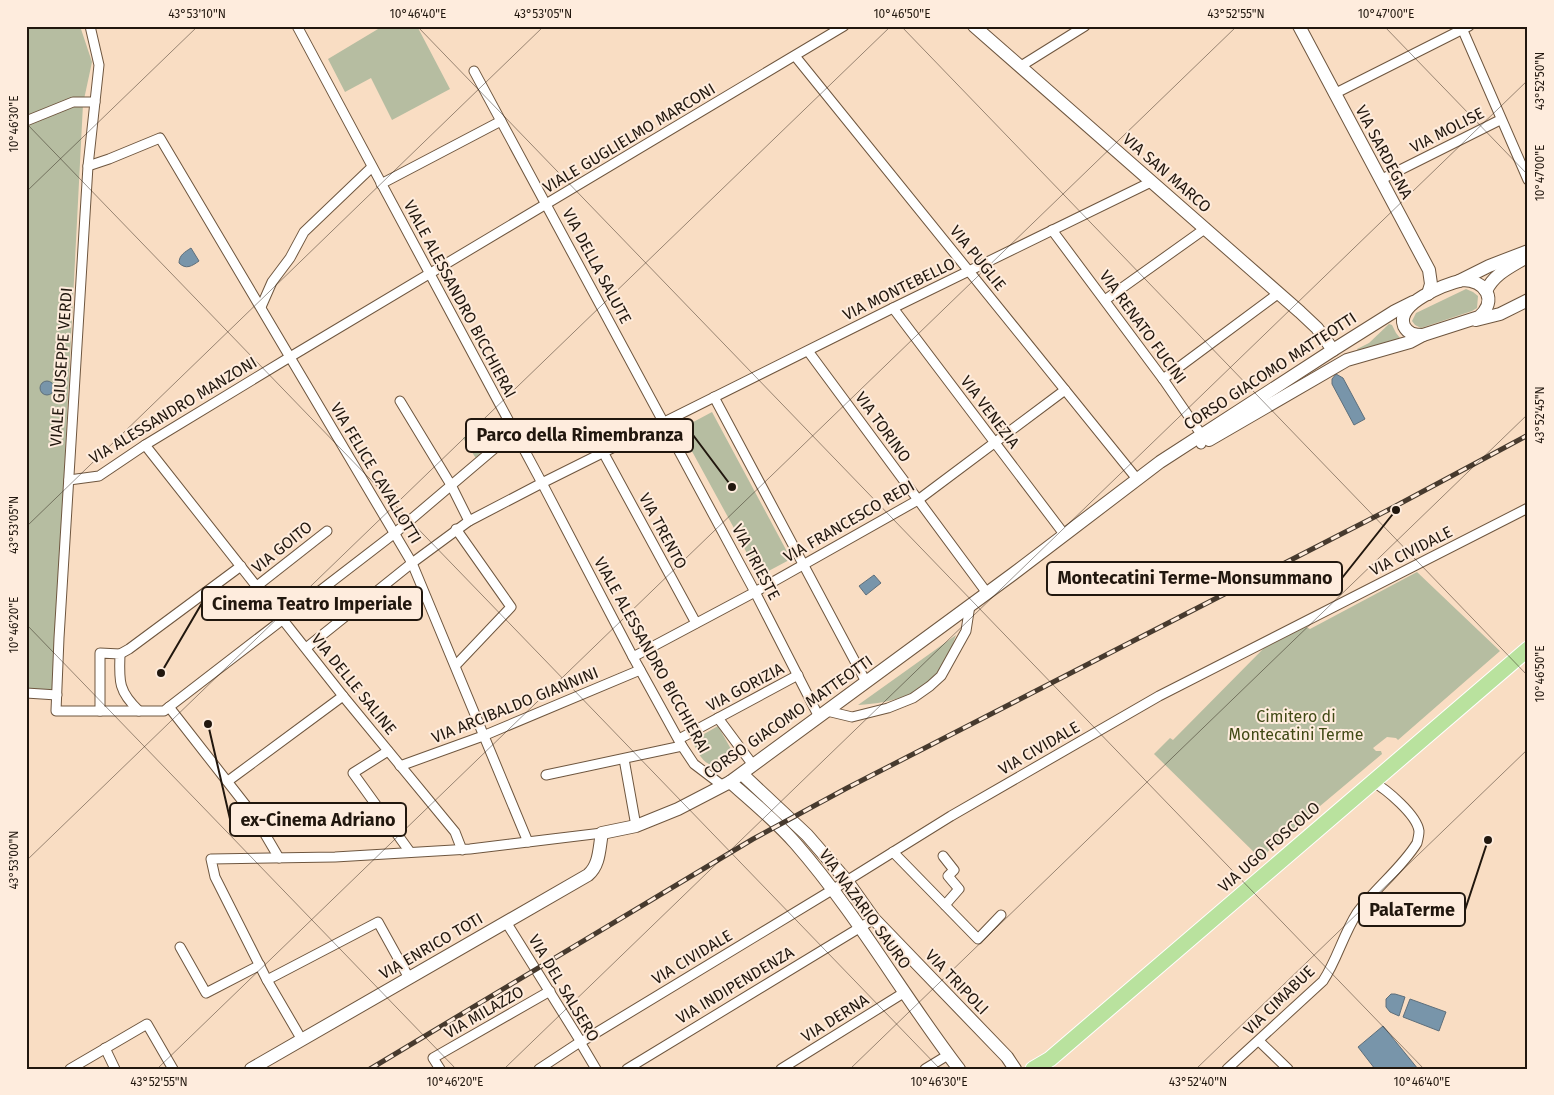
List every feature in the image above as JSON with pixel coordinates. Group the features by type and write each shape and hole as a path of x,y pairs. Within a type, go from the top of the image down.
{"main road":[{"name":"VIA SAN MARCO","path":"974,26 1279,293 1316,328 1333,350"},
{"name":"VIA SARDEGNA","path":"1299,26 1429,270 1431,284 1428,294"},
{"name":"CORSO GIACOMO MATTEOTTI","path":"1201,440 1333,350 1395,311 1490,266 1528,251"},
{"path":"1489,290 1499,274 1528,257"},
{"path":"1471,321 1485,312 1489,303 1489,290 1493,273 1490,266"},
{"path":"1458,281 1473,281 1489,290"},
{"name":"CORSO GIACOMO MATTEOTTI","path":"602,833 636,826 678,809 742,774 1160,462 1346,360 1410,342 1471,321 1500,314 1528,300 1505,304 1489,290"},
{"path":"1413,302 1405,311 1403,322 1410,333 1423,336"},
{"name":"VIA UGO FOSCOLO","path":"1032,1069 1050,1059 1528,649"},
{"name":"VIA NAZARIO SAURO","path":"742,774 807,835 847,881 874,919"},
{"name":"VIA NAZARIO SAURO","path":"726,784 784,831 809,860 860,928 959,1069"},
{"name":"VIA ENRICO TOTI","path":"251,1069 594,871 602,833"},
{"name":"VIA TRIPOLI","path":"874,919 1007,1057 1015,1069"}],"street":[{"name":"VIALE GIUSEPPE VERDI","path":"90,26 99,65 88,166 56,711 100,711"},
{"name":"VIALE ALESSANDRO BICCHIERAI","path":"297,26 633,657 681,743 694,764 726,784"},
{"name":"VIALE GUGLIELMO MARCONI","path":"290,356 844,26"},
{"path":"1021,66 1085,26"},
{"path":"1334,94 1464,27 1500,120 1525,165 1528,180"},
{"name":"VIA PUGLIE","path":"795,56 1065,390 1142,476"},
{"name":"VIA DELLA SALUTE","path":"474,72 664,422"},
{"path":"26,121 73,102 95,102"},
{"name":"VIA MOLISE","path":"1380,180 1500,120"},
{"path":"381,184 501,122"},
{"name":"VIA FELICE CAVALLOTTI","path":"88,166 109,160 160,138 262,307 412,563 528,842"},
{"path":"262,307 272,282 290,258 304,232 372,167"},
{"name":"VIA MONTEBELLO","path":"542,483 1151,182"},
{"path":"1105,300 1206,228"},
{"name":"VIA RENATO FUCINI","path":"1052,230 1163,379 1201,440"},
{"path":"1163,379 1279,293"},
{"name":"VIA VENEZIA","path":"893,308 1064,534"},
{"name":"VIA TORINO","path":"808,351 987,593"},
{"name":"VIA ALESSANDRO MANZONI","path":"69,480 100,476 145,445 290,356"},
{"name":"VIA FRANCESCO REDI","path":"633,657 755,592 918,500 1065,390"},
{"path":"714,397 866,682"},
{"path":"400,401 451,486 469,521"},
{"name":"VIA TRIESTE","path":"664,422 798,675 823,714"},
{"path":"241,566 129,649 120,654 100,653 100,711 164,711 395,533 514,432"},
{"name":"VIA DELLE SALINE","path":"145,445 343,696 455,832 462,850"},
{"name":"VIA TRENTO","path":"603,452 696,623"},
{"path":"306,648 456,529 542,483"},
{"name":"VIA CIVIDALE","path":"539,1069 951,816 1159,696 1528,508"},
{"path":"456,529 511,607 456,665"},
{"name":"VIA GOITO","path":"257,586 326,531"},
{"path":"823,714 852,717 888,708 913,698 930,686 941,676 966,631 970,605"},
{"path":"120,654 119,682 125,694 139,711"},
{"name":"VIA ARCIBALDO GIANNINI","path":"400,766 484,736 640,670"},
{"name":"VIA GORIZIA","path":"546,775 624,759 681,743 718,718 798,675"},
{"path":"26,693 57,695"},
{"path":"228,781 343,696"},
{"path":"169,707 228,781 254,817 279,858"},
{"path":"718,718 754,765"},
{"path":"388,751 353,774 410,852"},
{"path":"624,759 636,826"},
{"name":"VIA CIMABUE","path":"1228,1069 1322,982 1331,968 1356,915 1417,843 1419,832 1414,820 1394,796 1372,782"},
{"name":"CORSO GIACOMO MATTEOTTI","path":"260,965 215,877 211,859 462,850 602,833"},
{"path":"893,852 978,939 1001,915"},
{"path":"943,856 954,870 948,876 959,889 945,905"},
{"name":"VIA INDIPENDENZA","path":"626,1069 874,919"},
{"path":"267,980 378,922 409,978"},
{"name":"VIA DEL SALSERO","path":"506,922 596,1069"},
{"path":"180,947 206,993 260,965 302,1040"},
{"name":"VIA MILAZZO","path":"440,1069 434,1058 550,991"},
{"name":"VIA DERNA","path":"781,1069 905,992"},
{"path":"70,1069 147,1024 174,1069"},
{"path":"1259,1041 1288,1069"},
{"path":"105,1048 115,1069"},
{"path":"925,1069 948,1055"}],"green space":[{"path":"26,26 80,26 92,62 83,104 53,691 26,690"},
{"path":"383,26 417,26 450,89 392,120 371,78 345,92 328,59"},
{"path":"1466,289 1478,296 1477,308 1472,311 1421,328 1412,321 1416,313"},
{"path":"1389,324 1392,325 1400,338 1399,342 1369,347 1358,351 1357,349 1369,343"},
{"path":"712,412 791,559 759,576 741,542 743,540 737,529 735,530 682,433 686,431 684,427"},
{"path":"477,430 486,447 504,438 477,460 463,438"},
{"name":"Cimitero di Montecatini Terme","path":"1417,572 1500,651 1398,740 1387,737 1373,748 1376,751 1381,751 1382,754 1307,817 1279,846 1277,842 1261,859 1154,754 1170,738 1173,740 1264,648 1304,626 1310,629"},
{"path":"956,635 948,658 941,670 922,688 885,702 858,705"},
{"path":"718,726 736,758 720,768 705,762 692,741"}],"water":[{"path":"191,248 199,261 187,267 179,263 180,258"},
{"path":"1336,374 1343,378 1365,419 1354,425 1332,384 1332,379"},
{"path":"44,381 50,381 54,388 50,395 44,395 40,391 40,385"},
{"path":"874,575 881,583 866,595 859,586"},
{"path":"1391,994 1405,997 1399,1016 1390,1012 1386,1007 1386,999"},
{"path":"1410,999 1446,1012 1439,1031 1403,1017"},
{"path":"1383,1026 1418,1069 1375,1069 1358,1047"}],"railway":[{"path":"370,1069 753,839 847,788 1390,509 1528,435"}],"place":[{"name":"Parco della Rimembranza","path":"732,487"},
{"name":"Montecatini Terme-Monsummano","path":"1396,510"},
{"name":"Cinema Teatro Imperiale","path":"161,673"},
{"name":"ex-Cinema Adriano","path":"208,724"},
{"name":"PalaTerme","path":"1488,840"}]}
